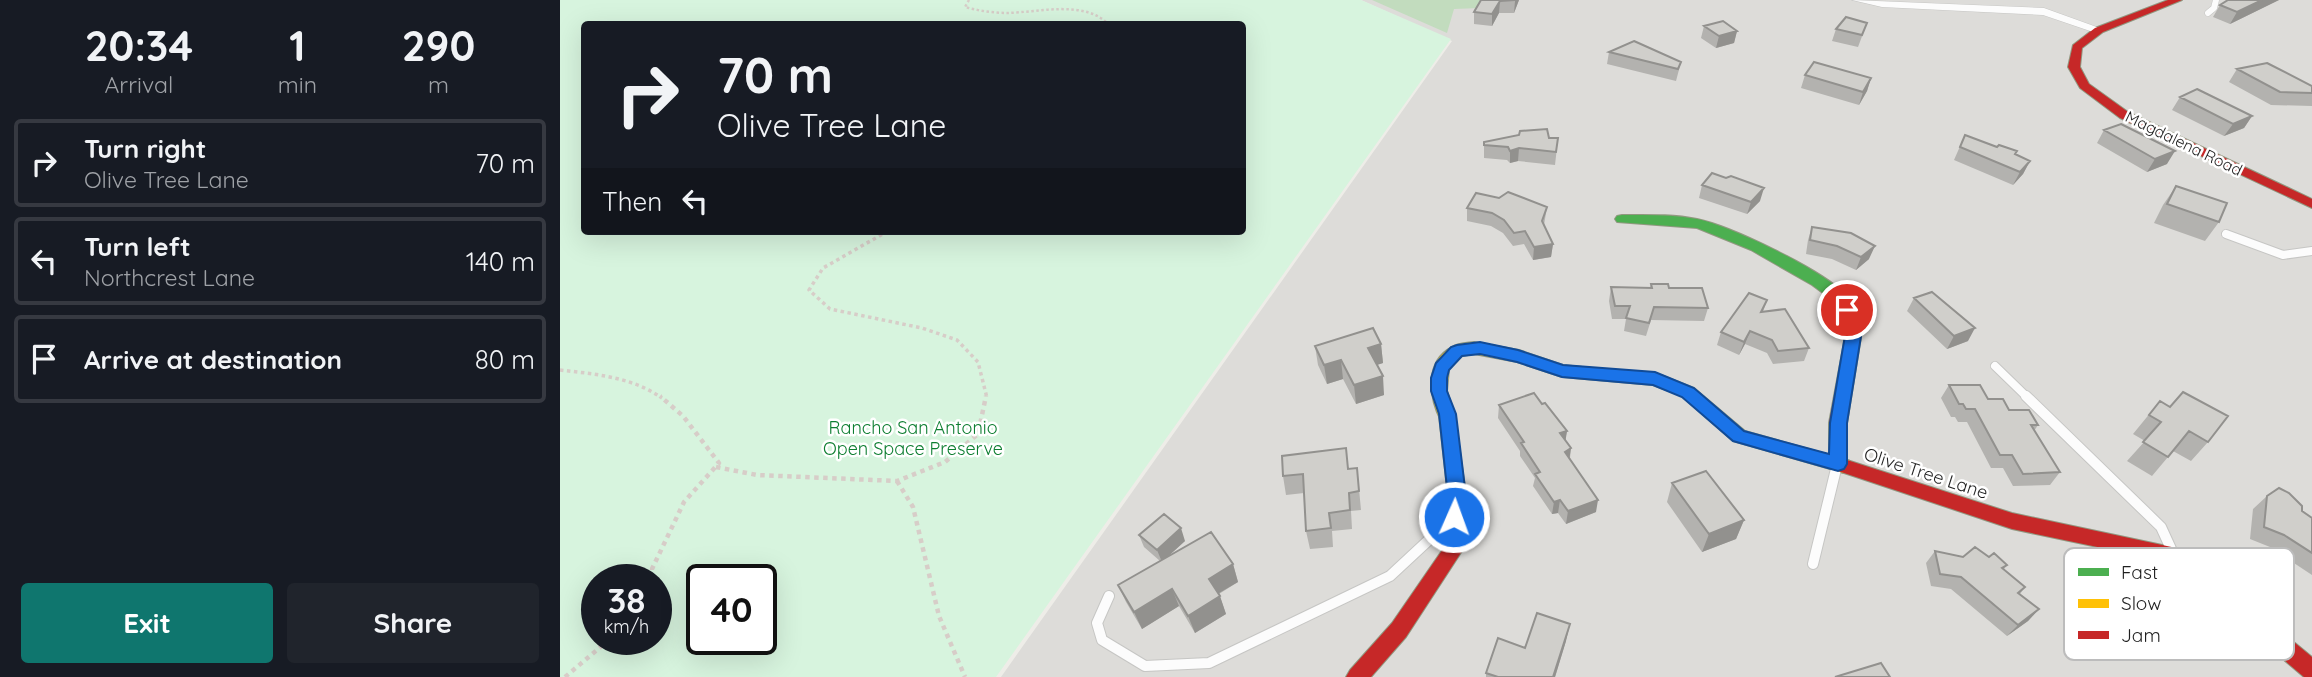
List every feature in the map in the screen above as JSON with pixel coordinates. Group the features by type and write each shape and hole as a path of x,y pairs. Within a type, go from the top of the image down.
{"street":[{"path":"1858,0 1882,4 2044,12 2099,30"},
{"name":"Magdalena Road","path":"2176,0 2099,30 2077,47 2074,67 2084,86 2124,115 2312,204"},
{"path":"1622,219 1674,219 1710,226 1808,275 1839,296 1855,324 1838,423 1838,464"},
{"name":"Olive Tree Lane","path":"1357,677 1399,630 1452,551 1456,488 1447,414 1439,391 1439,378 1441,367 1450,356 1466,349 1480,348 1518,356 1562,371 1655,379 1688,393 1739,436 1838,464 2012,522 2140,548"},
{"name":"Olive Tree Lane","path":"2294,655 2312,670"}],"lane":[{"path":"2208,13 2214,8 2216,0"},
{"path":"2226,234 2283,255 2312,251"},
{"path":"1995,366 2161,527 2171,548"},
{"path":"1813,564 1838,464"},
{"path":"1109,596 1097,623 1102,640 1145,666 1209,663 1390,576 1454,517"}],"path":[{"path":"969,0 965,7 979,11 1008,13 1076,9 1093,12 1107,21"},
{"path":"716,467 757,475 897,481 945,462 978,434 987,398 978,362 957,340 922,328 830,309 809,290 823,268 881,235"},
{"path":"560,370 618,378 643,387 671,404 719,463 684,502 654,564"},
{"path":"897,481 913,507 939,616 965,677"},
{"path":"565,677 591,655"}],"shaded area":[{"path":"1361,0 2312,0 2312,677 1001,677 1452,41"}],"green space":[{"name":"Rancho San Antonio Open Space Preserve","path":"560,0 1361,0 1451,39 996,677 560,677"},
{"path":"1372,0 1490,0 1480,8 1454,9 1447,33"}],"building":[{"path":"1481,0 1515,0 1500,1 1492,14 1474,12"},
{"path":"2228,0 2262,0 2237,12 2220,5"},
{"path":"1846,17 1867,23 1862,35 1836,29"},
{"path":"1723,21 1737,31 1719,36 1704,26"},
{"path":"1634,41 1681,62 1678,69 1609,52"},
{"path":"1814,62 1871,78 1863,92 1805,75"},
{"path":"2267,63 2312,86 2312,93 2280,92 2237,69"},
{"path":"2197,89 2252,116 2233,124 2180,97"},
{"path":"2121,124 2175,151 2155,159 2104,130"},
{"path":"1547,129 1549,138 1558,138 1556,152 1519,148 1510,151 1508,147 1484,145 1484,142 1519,135 1520,131"},
{"path":"1965,135 2017,151 2015,154 2030,161 2020,172 1960,147"},
{"path":"1712,173 1726,178 1731,176 1764,188 1751,202 1702,185"},
{"path":"2176,186 2227,203 2219,222 2167,204"},
{"path":"1508,192 1547,207 1542,221 1553,244 1534,247 1525,231 1514,233 1504,220 1492,213 1467,208 1476,193 1499,198"},
{"path":"1812,227 1851,233 1875,246 1861,257 1837,246 1810,240"},
{"path":"1651,284 1668,284 1669,288 1702,288 1708,308 1654,307 1649,323 1626,318 1630,306 1615,306 1611,287 1652,288"},
{"path":"1932,292 1975,328 1954,336 1914,298"},
{"path":"1749,293 1767,300 1761,312 1785,309 1809,348 1778,351 1772,340 1750,331 1744,342 1721,332"},
{"path":"1373,328 1381,344 1368,348 1383,376 1354,385 1341,360 1324,365 1315,346"},
{"path":"1949,385 1980,385 1988,399 2003,399 2009,410 2029,410 2038,425 2031,425 2060,472 2023,474 2012,455 2000,455 1975,409 1966,409 1963,404 1959,404"},
{"path":"2183,392 2228,416 2208,442 2189,431 2168,457 2143,442 2161,422 2149,415 2160,401 2170,407"},
{"path":"1534,393 1567,431 1560,433 1571,448 1565,452 1598,500 1568,511 1560,500 1554,502 1535,474 1540,472 1499,405"},
{"path":"1346,448 1348,469 1357,468 1359,491 1349,493 1350,510 1329,513 1331,528 1306,531 1303,474 1283,476 1282,456"},
{"path":"1706,471 1744,520 1709,534 1672,483"},
{"path":"2279,488 2289,493 2302,506 2302,511 2312,518 2312,553 2284,535 2264,527 2267,496"},
{"path":"1164,514 1181,528 1157,550 1139,535"},
{"path":"1211,532 1233,564 1209,579 1220,596 1188,616 1172,589 1134,612 1118,585"},
{"path":"1975,547 1989,557 1994,553 2007,565 2002,568 2025,587 2018,593 2039,609 2018,625 1961,577 1940,574 1935,551 1963,557"},
{"path":"1537,613 1570,624 1553,677 1498,677 1486,673 1498,638 1525,648"},
{"path":"1881,663 1890,677 1835,677"}],"traffic: fast":[{"path":"1622,219 1665,219 1697,223 1756,247 1818,281 1840,298 1851,316 1853,337"}],"traffic: slow":[{"path":"1447,416 1439,391 1441,367 1457,351 1474,348 1519,356 1562,371 1655,379 1688,392 1739,436 1844,466"}],"traffic: jam":[{"path":"2177,0 2099,30 2077,47 2074,67 2084,86 2124,115 2312,204"},
{"path":"1838,464 1838,423 1853,337"},
{"path":"1357,677 1399,630 1452,551 1456,488 1447,416"},
{"path":"1844,466 2012,521 2141,548"},
{"path":"2294,655 2312,670"}],"route":[{"path":"1454,517 1456,488 1447,414 1439,391 1439,378 1441,367 1457,351 1480,348 1518,356 1562,371 1655,379 1688,393 1739,436 1838,464 1838,423 1855,324 1847,310"}]}
